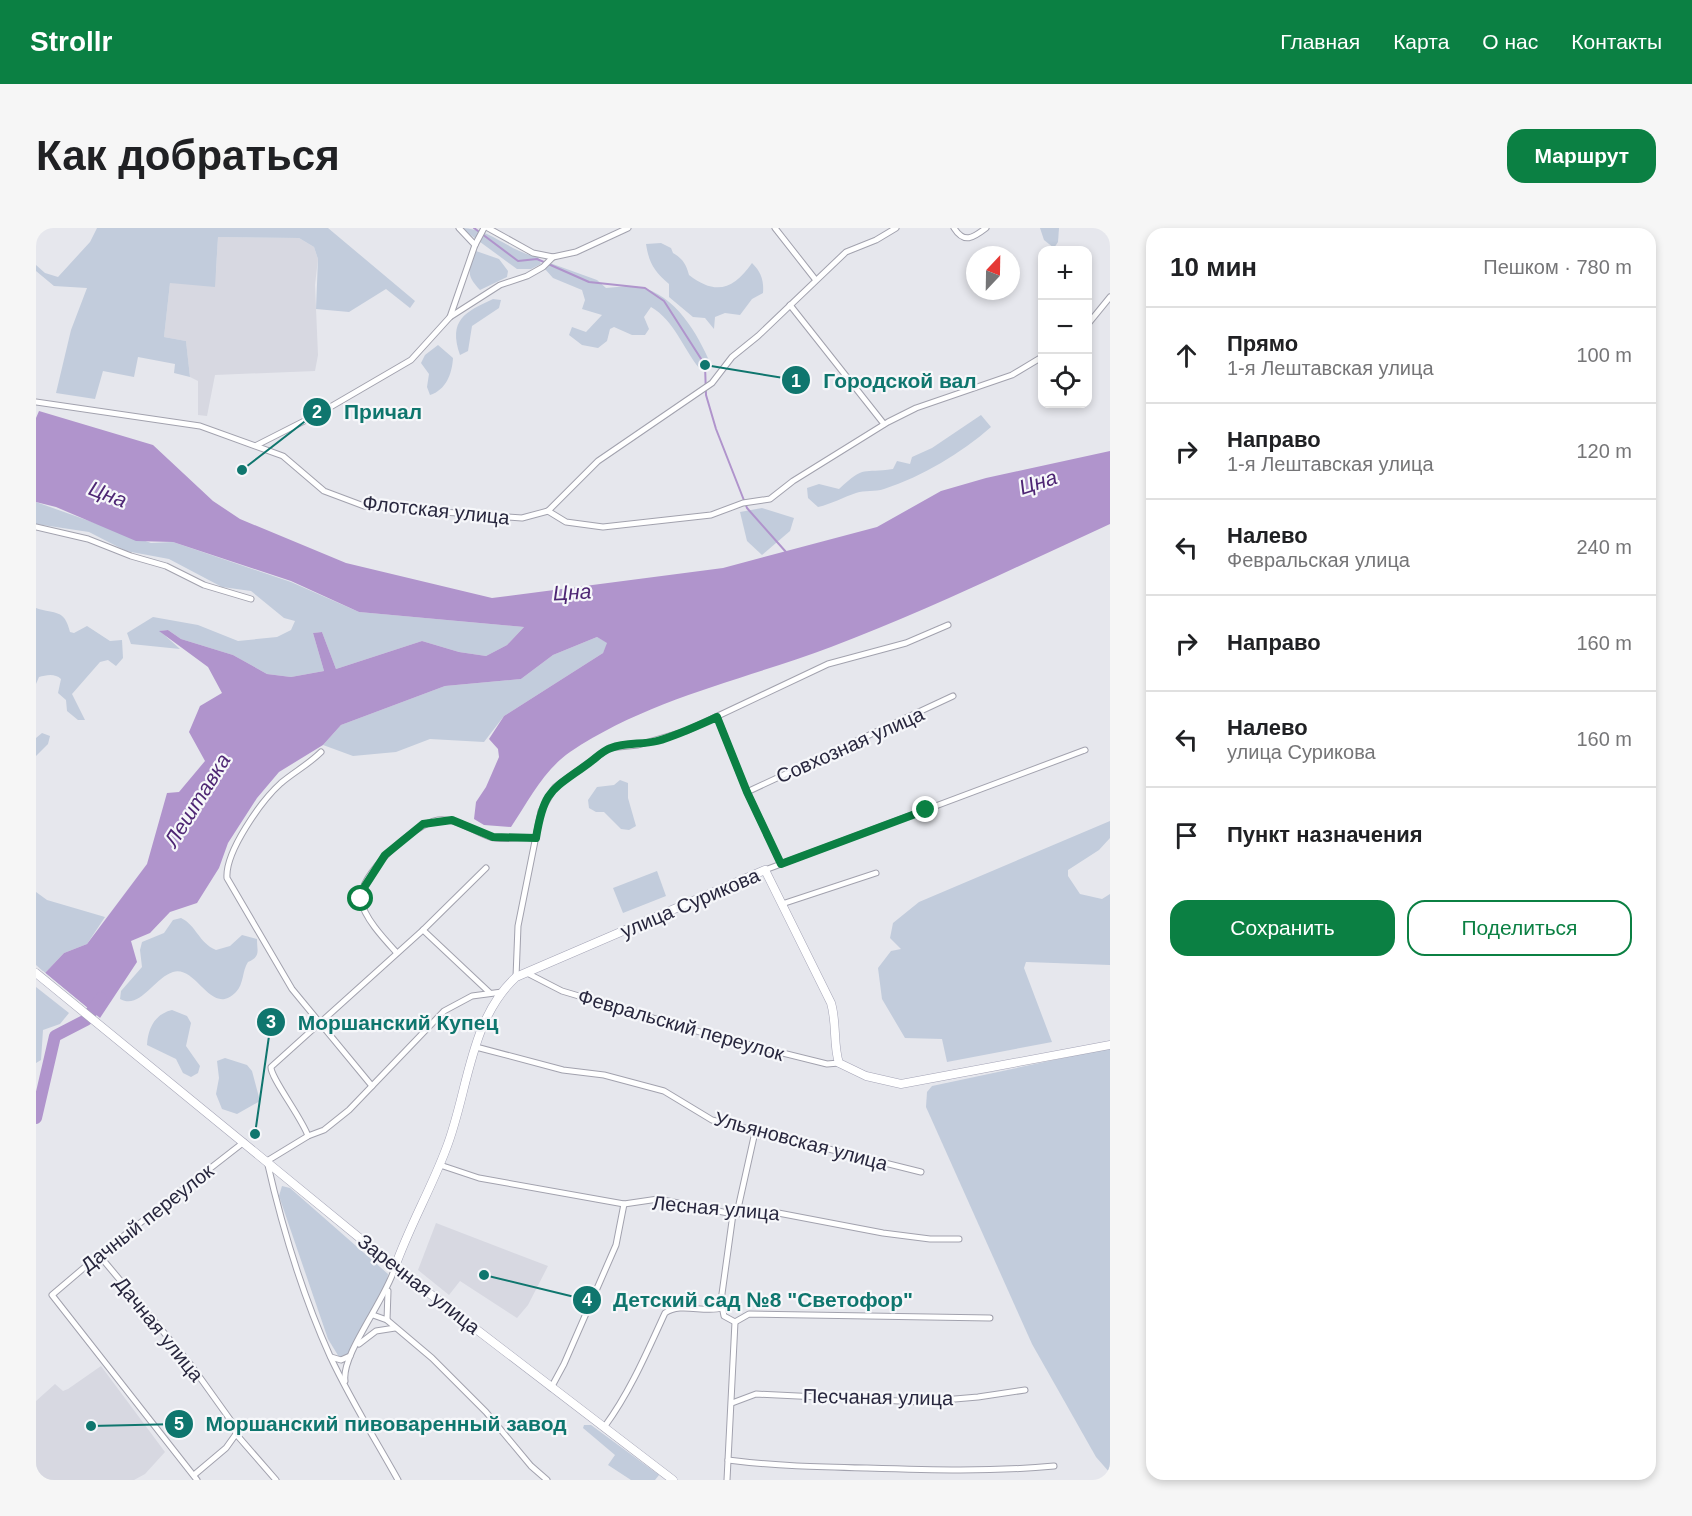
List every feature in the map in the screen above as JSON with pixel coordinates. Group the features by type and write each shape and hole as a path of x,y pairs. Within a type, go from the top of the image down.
{"street":[{"path":"459,228 475,245"},
{"path":"450,317 475,245 485,229 532,253 553,257 576,252 628,228"},
{"path":"776,228 815,279"},
{"path":"896,228 876,240 846,252 815,279 758,336 732,357 710,384 598,461 548,511 566,522 603,527 711,515 743,503 770,499 801,475 884,424 916,408 1012,375 1038,359"},
{"path":"954,228 958,235 965,239 972,239 986,228"},
{"path":"257,445 300,424 411,360 450,317 500,285 543,267 553,257"},
{"path":"1092,319 1110,297"},
{"path":"790,305 884,424"},
{"name":"Флотская улица","path":"36,402 200,426 283,456 324,491 364,506 491,518 522,518 548,511"},
{"path":"36,527 88,539 131,556 166,566 204,585 251,599"},
{"path":"346,1388 345,1370 387,1289 440,1165 476,1047 491,1012 516,977 518,926 540,811 546,798 555,787 598,755 622,745 638,745 659,740 717,717 828,664 906,643 948,625"},
{"name":"Совхозная улица","path":"747,792 953,696"},
{"path":"717,717 747,792 781,864"},
{"name":"улица Сурикова","path":"516,977 765,870 1085,750"},
{"path":"321,752 280,784 264,802 229,859 226,870 227,878 268,951 292,988 372,1086"},
{"path":"397,953 365,911 361,899 365,886 385,855 400,841 423,824 439,820 452,820 493,837 536,838"},
{"path":"308,1136 304,1123 270,1072 274,1063 423,930 486,868"},
{"path":"765,870 831,1003 836,1020 839,1063 866,1076 901,1084 1110,1045"},
{"path":"782,904 876,873"},
{"path":"423,930 489,993"},
{"path":"36,973 282,1173 272,1186"},
{"name":"Февральский переулок","path":"527,973 562,991 710,1035 827,1064 839,1063"},
{"path":"267,1161 308,1136 324,1130 372,1086 444,1011 472,996 504,992"},
{"name":"Ульяновская улица","path":"476,1047 563,1070 604,1075 664,1090 712,1120 921,1172"},
{"path":"735,1322 724,1316 722,1308 735,1213 755,1132"},
{"name":"Дачный переулок","path":"196,1477 161,1437 52,1295 99,1255 244,1142"},
{"path":"267,1161 284,1230 330,1355 398,1480"},
{"name":"Лесная улица","path":"440,1165 479,1178 624,1204 658,1199 735,1213 773,1212 883,1233 930,1239 959,1239"},
{"name":"Заречная улица","path":"282,1173 395,1267 673,1480"},
{"path":"551,1388 564,1364 616,1245 624,1204"},
{"name":"Дачная улица","path":"99,1255 191,1365 234,1425 236,1434 276,1480"},
{"path":"387,1289 387,1320"},
{"path":"605,1426 617,1410 644,1360 664,1313 671,1308 712,1311 722,1308"},
{"path":"735,1322 749,1314 990,1318"},
{"path":"373,1315 387,1320 432,1358 486,1412 531,1466 547,1480"},
{"path":"727,1480 735,1322"},
{"path":"355,1347 376,1331 395,1328"},
{"path":"330,1355 341,1360 351,1356"},
{"name":"Песчаная улица","path":"732,1403 756,1394 920,1402 1025,1390"},
{"path":"196,1477 226,1448 236,1434"},
{"path":"728,1460 775,1467 1003,1471 1054,1466"}],"shaded area":[{"path":"97,228 328,228 415,301 410,308 386,289 349,312 316,309 318,259 314,247 299,238 218,237 215,287 170,283 164,337 186,341 190,377 174,373 175,364 138,357 134,377 103,371 95,399 56,393 71,330 87,288 54,286 36,271 36,265 45,273 58,277 90,242"},
{"path":"461,228 481,232 517,250 538,257 541,264 531,269 517,269"},
{"path":"1040,228 1059,228 1058,242 1055,246 1044,240"},
{"path":"218,237 299,238 314,247 318,259 315,285 318,355 315,371 215,375 207,416 198,415 198,381 190,377 186,341 164,337 170,283 216,271"},
{"path":"661,243 671,248 673,253 682,260 689,275 708,286 724,287 731,284 752,263 761,276 763,293 752,299 740,315 725,313 715,317 714,329 705,318 693,317 669,297 669,284 653,266 646,244"},
{"path":"476,251 499,259 508,271 507,277 480,290 470,276"},
{"path":"550,263 597,280 606,288 639,287 664,298 684,317 711,365 700,369 673,327 651,307 644,317 649,329 645,335 632,335 614,327 610,329 607,341 598,348 582,345 569,335 572,327 586,332 602,315 582,309 585,300 582,290 553,278 545,269"},
{"path":"493,299 501,300 499,308 472,326 468,351 460,355 456,333 458,325 467,313"},
{"path":"438,345 453,358 450,375 444,385 436,393 430,395 427,387 429,374 421,363 425,355"},
{"path":"981,415 991,427 954,455 913,478 884,489 856,493 818,507 808,498 807,488 819,484 839,489 860,473 893,469 897,461 910,464 912,457 932,448"},
{"path":"36,502 151,543 173,542 291,582 359,612 524,627 507,645 486,656 459,652 422,641 336,669 322,632 313,633 324,671 291,677 267,674 233,655 181,639 168,630 160,631 180,649 131,644 127,633 153,617 198,625 238,641 277,637 291,630 295,621 284,618 251,591 222,587 169,559 126,551 89,532 36,524"},
{"path":"762,508 794,518 790,531 762,555 747,541 740,512"},
{"path":"36,608 62,616 70,632 74,633 87,626 110,641 122,640 123,658 116,666 108,660 100,662 72,694 85,720 78,720 67,711 66,700 58,693 61,679 59,677 50,675 39,677 36,684"},
{"path":"597,637 608,643 603,653 504,716 484,742 430,739 396,752 353,756 323,745 341,725 445,686 521,679 553,655"},
{"path":"42,733 50,736 48,744 36,756 36,738"},
{"path":"620,780 628,783 628,798 636,826 629,830 621,829 604,812 596,812 589,808 588,800 597,787 614,785"},
{"path":"1110,821 1110,838 1099,850 1068,870 1068,876 1080,894 1102,899 1110,894 1110,965 1026,962 1024,968 1052,1042 947,1062 942,1039 905,1038 882,999 878,968 891,951 901,949 890,938 893,923 919,902"},
{"path":"657,871 666,896 623,913 613,888"},
{"path":"36,892 47,900 105,917 87,944 64,953 45,973 36,965"},
{"path":"181,918 205,943 216,950 230,946 242,935 257,939 257,956 248,962 239,989 227,998 219,999 189,976 182,972 173,972 166,975 141,997 127,1001 120,999 121,991 142,967 140,950 142,942 164,933 173,920"},
{"path":"36,987 69,1013 60,1024 43,1030 41,1060 36,1063"},
{"path":"172,1010 187,1016 191,1023 186,1046 200,1066 198,1073 191,1077 183,1073 176,1059 147,1045 149,1033 157,1018"},
{"path":"1110,1048 1110,1473 1096,1457 1032,1344 926,1107 927,1092 932,1086"},
{"path":"225,1058 247,1065 252,1071 260,1101 237,1114 222,1109 216,1094 219,1078 217,1061"},
{"path":"282,1186 290,1188 388,1274 386,1287 349,1354 339,1357 328,1339 279,1196"},
{"path":"436,1223 548,1266 528,1305 517,1318 460,1281 449,1295 418,1270"},
{"path":"101,1366 165,1452 145,1474 134,1480 36,1480 36,1401 55,1384 63,1391"},
{"path":"584,1425 591,1425 659,1475 655,1480 631,1480 608,1465 615,1455 583,1428"}],"water":[{"name":"Цна","path":"39,411 153,445 213,501 240,519 346,563 492,598 723,568 877,527 941,491 986,478 1110,451 1110,524 972,588 866,633 798,659 697,692 631,718 600,734 561,759 538,786 511,827 484,825 474,819 476,802 486,787 499,757 498,749 489,739 504,716 603,653 607,643 597,637 553,655 521,679 445,686 341,725 323,745 279,772 257,798 228,843 219,868 197,903 170,912 150,933 131,941 137,962 100,1018 45,973 64,953 87,944 147,864 167,793 179,792 205,761 189,732 200,706 222,693 208,667 159,631 168,630 181,639 233,655 267,674 291,677 324,671 313,633 322,632 336,669 422,641 459,652 486,656 507,645 524,627 359,612 291,581 173,542 136,541 56,507 36,502 36,418"}],"pier":[{"path":"43,971 102,1020 100,1021 43,975"}],"waterway":[{"path":"474,228 518,261 537,259 589,282 645,288 664,301 705,365 706,395 716,429 747,508 786,552"},
{"name":"Лештавка","path":"36,1118 55,1036 86,1020 101,998"}],"place":[{"name":"Городской вал","path":"705,365"},
{"name":"Причал","path":"242,470"},
{"name":"Моршанский Купец","path":"255,1134"},
{"name":"Детский сад №8 \"Светофор\"","path":"484,1275"},
{"name":"Моршанский пивоваренный завод","path":"91,1426"}],"route":[{"path":"361,899 361,893 385,855 423,824 452,820 493,837 507,840 536,838 540,811 546,798 555,787 598,755 609,748 659,740 717,717 747,792 781,864 926,810"}]}
